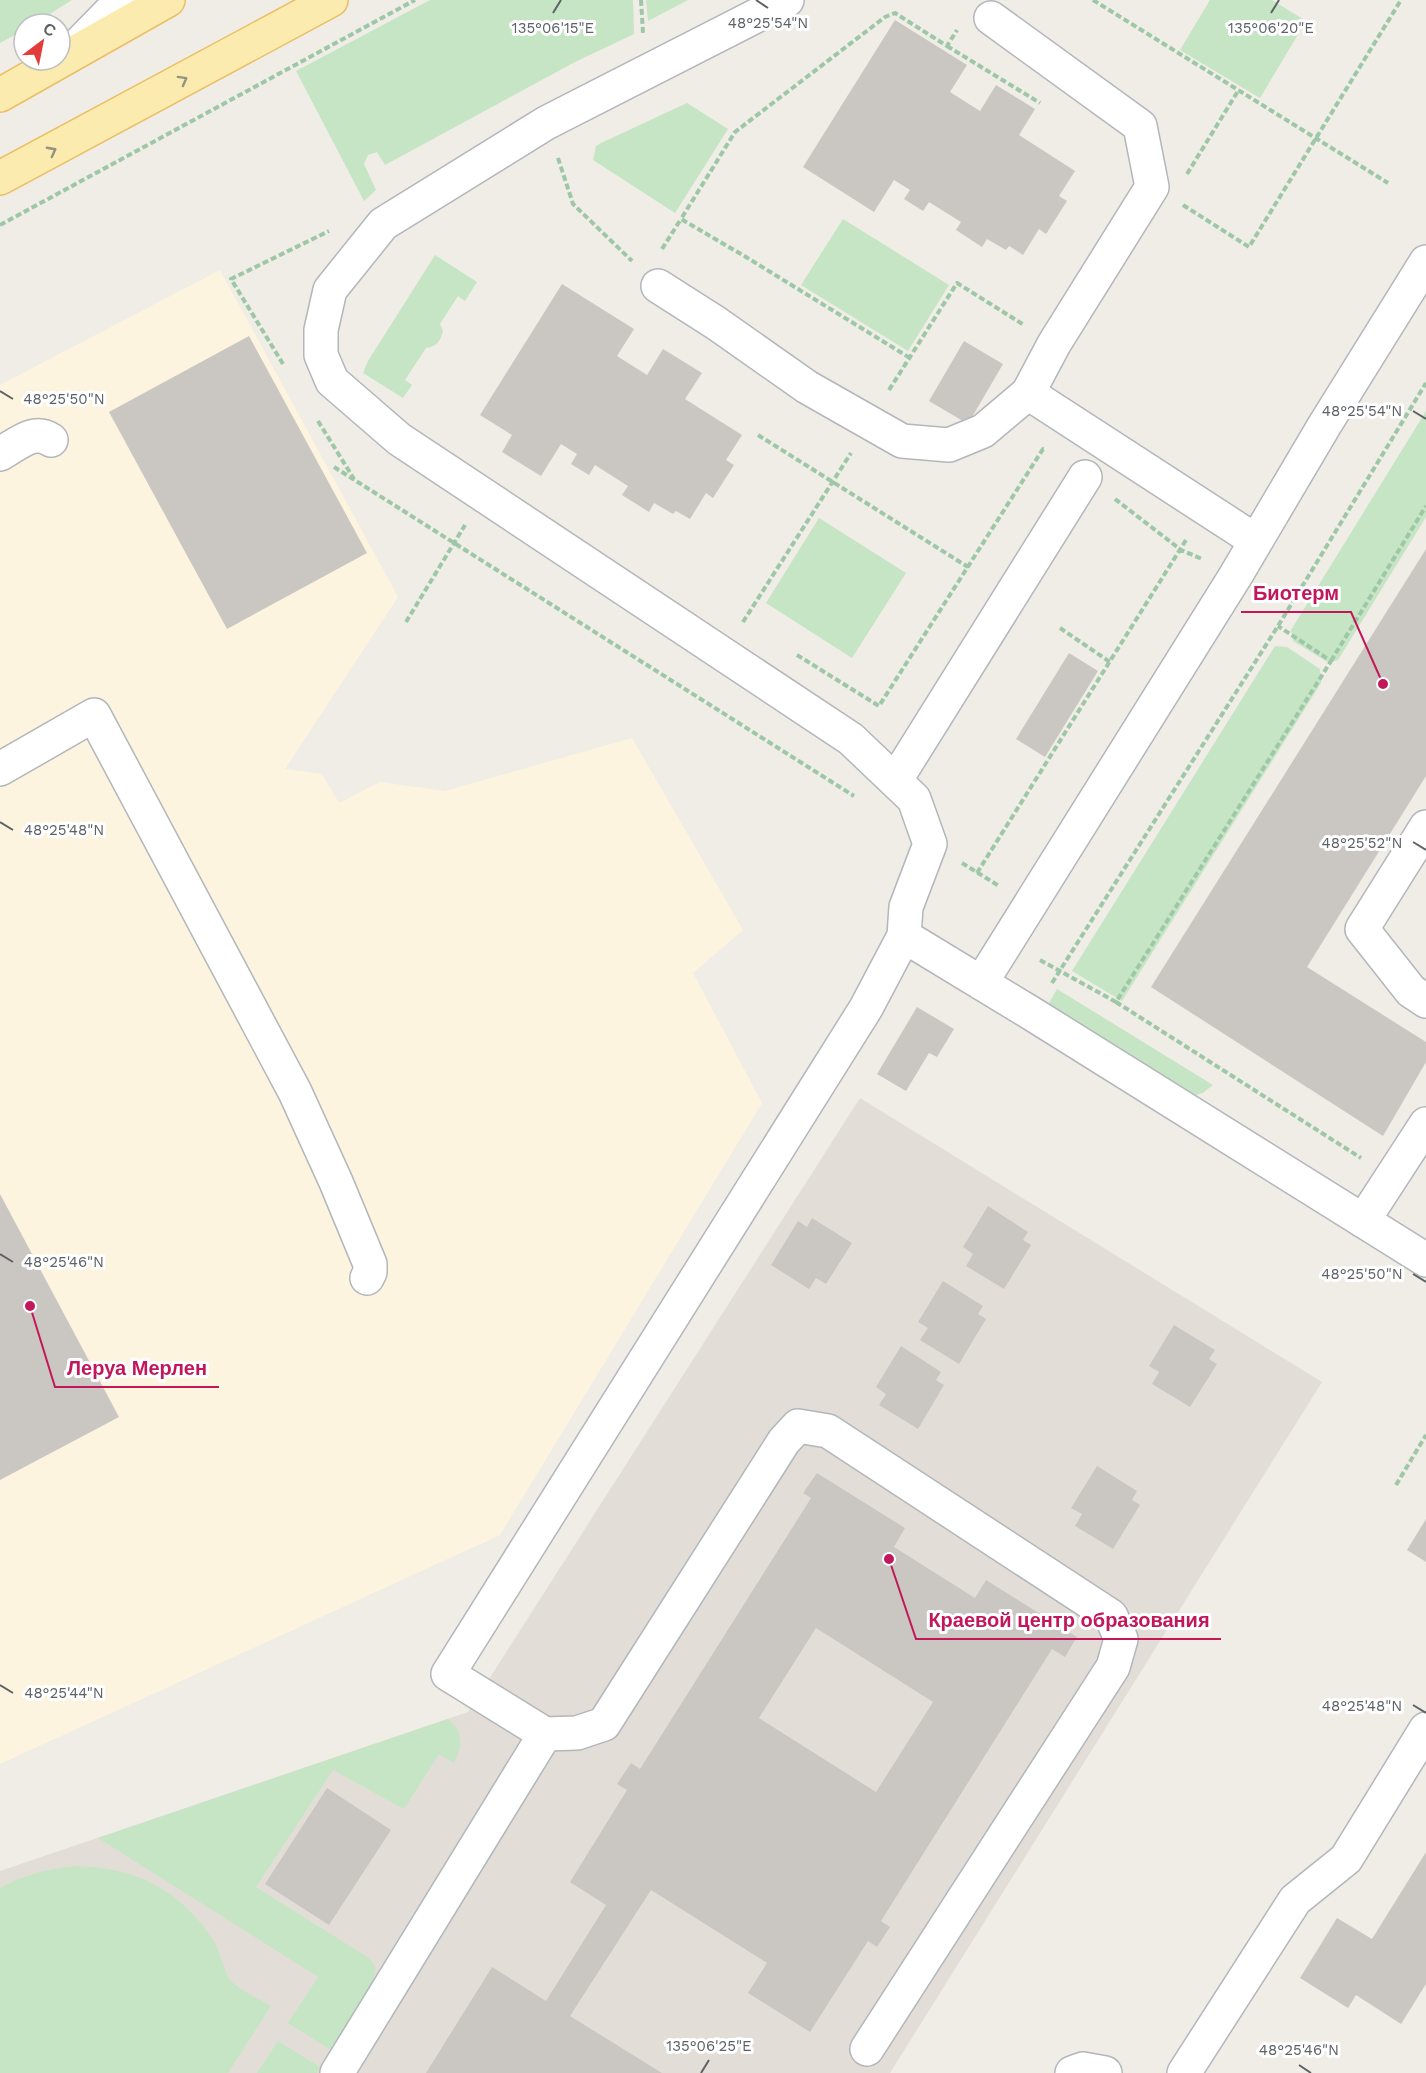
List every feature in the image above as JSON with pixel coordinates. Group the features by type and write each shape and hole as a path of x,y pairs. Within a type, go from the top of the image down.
{"main road":[{"path":"72,54 168,0"},
{"path":"0,178 331,0"},
{"path":"0,95 40,72"}],"street":[{"path":"72,51 122,0"},
{"path":"787,0 546,123 383,224 330,290 321,330 321,355 332,381 399,439 851,739 914,799 930,844 906,908 904,936 866,1008 448,1674 545,1734 577,1733 604,1724 784,1442 798,1426 828,1431 1111,1616 1121,1639 1113,1667 867,2049"},
{"path":"658,286 716,323 807,387 902,441 949,445 983,431 1028,393 1054,344 1152,187 1140,126 991,18"},
{"path":"981,983 1424,269"},
{"path":"1028,393 1256,541"},
{"path":"0,454 35,434 44,435 51,440"},
{"path":"895,781 1085,477"},
{"path":"0,769 94,716 295,1092 370,1264 367,1278"},
{"path":"1426,827 1362,930 1410,991 1426,1001"},
{"path":"904,936 1426,1260"},
{"path":"1364,1221 1426,1124"},
{"path":"1184,2073 1295,1900 1346,1859 1426,1729"},
{"path":"337,2073 545,1734"},
{"path":"1072,2073 1083,2069 1105,2073"}],"path":[{"path":"0,225 415,0"},
{"path":"641,0 643,33"},
{"path":"1093,0 1388,183"},
{"path":"1182,204 1249,247 1401,0"},
{"path":"910,358 681,219 735,132 885,17 896,13 1044,105"},
{"path":"947,46 958,27"},
{"path":"1184,179 1238,91"},
{"path":"546,123 573,204 658,286"},
{"path":"1034,1015 1059,970 1278,626 1426,383"},
{"path":"758,435 969,567"},
{"path":"792,652 879,706 1043,449 1085,477 1181,550 1236,575"},
{"path":"334,467 859,799"},
{"path":"406,622 483,496"},
{"path":"1116,1002 1426,506"},
{"path":"977,873 1181,550 1204,508"},
{"path":"733,615 753,628"},
{"path":"1278,626 1331,661"},
{"path":"1059,628 1110,662"},
{"path":"930,844 1031,904"},
{"path":"1006,942 1116,1002 1365,1161"},
{"path":"1396,1485 1426,1434"}],"shaded area":[{"path":"220,270 398,597 285,769 322,774 339,803 380,782 445,791 632,738 743,930 693,973 762,1103 500,1535 0,1764 0,385"},
{"path":"860,1098 1322,1382 890,2073 0,2073 0,1871 468,1712"}],"green space":[{"path":"0,0 72,0 53,12 12,12 12,36 0,43"},
{"path":"430,0 633,0 634,34 575,62 385,165 377,152 368,155 364,164 376,190 364,201 296,71"},
{"path":"646,0 688,0 648,21"},
{"path":"1210,0 1272,0 1306,21 1260,98 1180,50"},
{"path":"687,103 728,129 675,213 593,160 596,146"},
{"path":"843,219 949,285 908,351 801,285"},
{"path":"435,255 477,282 465,301 458,296 440,324 443,331 441,338 435,345 426,348 405,380 412,385 403,398 363,373 368,361"},
{"path":"1426,411 1426,517 1338,660 1329,663 1293,641 1291,630"},
{"path":"819,518 906,573 852,658 766,603"},
{"path":"1275,646 1287,647 1320,669 1321,683 1122,1001 1072,971"},
{"path":"1057,989 1213,1085 1203,1093 1192,1096 1044,1012"},
{"path":"448,1719 457,1729 460,1740 459,1751 454,1763 439,1754 404,1809 333,1770 256,1887 364,1955 374,1964 375,1972 367,1995 331,2050 288,2023 318,1977 98,1838"},
{"path":"76,1866 119,1871 156,1885 173,1896 188,1909 215,1943 231,1981 271,2006 228,2073 0,2073 0,1888 37,1873"},
{"path":"278,2041 320,2067 317,2073 257,2073"}],"building":[{"path":"895,20 967,65 950,92 980,111 996,85 1035,109 1019,135 1075,171 1059,196 1067,201 1046,234 1039,229 1023,255 1009,246 1006,250 987,239 982,247 956,230 961,222 929,202 923,211 904,199 910,190 894,180 874,212 803,167"},
{"path":"562,284 634,329 617,356 647,375 663,349 702,373 685,399 742,435 726,460 734,465 713,498 706,493 690,519 676,511 673,514 654,503 649,512 622,495 628,486 595,465 589,475 571,464 577,454 561,444 541,476 502,452 512,435 480,415"},
{"path":"249,336 367,553 227,629 109,412"},
{"path":"964,341 1003,364 968,424 929,401"},
{"path":"1426,549 1426,776 1307,967 1426,1042 1426,1062 1383,1136 1151,987"},
{"path":"1069,653 1098,671 1045,757 1016,739"},
{"path":"917,1007 954,1029 937,1057 929,1053 906,1091 877,1074"},
{"path":"0,1194 119,1417 0,1480"},
{"path":"988,1206 1028,1232 1023,1240 1031,1245 1004,1289 966,1266 973,1254 963,1247"},
{"path":"812,1218 852,1243 826,1284 816,1278 809,1289 771,1265 798,1221 807,1227"},
{"path":"943,1281 983,1306 978,1314 986,1319 959,1364 920,1340 928,1328 918,1322"},
{"path":"1174,1325 1215,1350 1209,1359 1217,1364 1190,1407 1152,1384 1159,1372 1149,1366"},
{"path":"901,1346 941,1372 936,1380 944,1385 918,1429 879,1405 886,1394 876,1387"},
{"path":"1097,1466 1137,1491 1132,1500 1140,1505 1113,1549 1075,1526 1082,1514 1071,1508"},
{"path":"817,1473 905,1528 894,1547 975,1598 986,1580 1077,1637 1065,1657 1052,1649 881,1921 890,1927 877,1947 868,1941 810,2032 748,1993 767,1963 651,1890 570,2016 662,2073 426,2073 492,1967 546,2001 606,1905 570,1882 627,1790 617,1784 631,1763 640,1769 811,1498 803,1493","holes":["816,1628 933,1702 876,1792 759,1718"]},
{"path":"1426,1519 1426,1562 1407,1550"},
{"path":"327,1788 391,1830 329,1925 265,1884"},
{"path":"1426,1852 1426,1984 1401,2024 1356,1995 1348,2008 1300,1978 1337,1918 1372,1939"}],"place":[{"name":"Биотерм","path":"1383,684"},
{"name":"Леруа Мерлен","path":"30,1306"},
{"name":"Краевой центр образования","path":"889,1559"}]}
